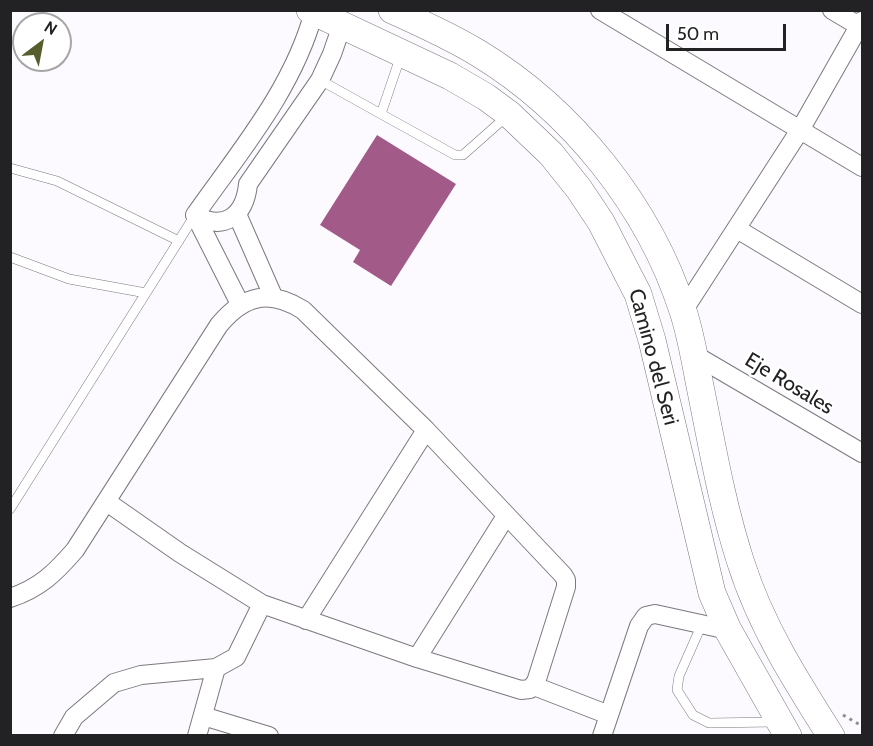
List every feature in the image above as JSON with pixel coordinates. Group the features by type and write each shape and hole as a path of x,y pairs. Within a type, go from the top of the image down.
{"main road":[{"name":"Camino del Seri","path":"392,10 439,31 479,53 557,113 601,158 636,210 659,253 683,311 725,508 741,564 757,604 788,668 831,735"},
{"name":"Camino del Seri","path":"312,11 450,75 486,97 509,114 551,153 601,222 638,294 652,340 712,593 715,627 784,729"}],"street":[{"path":"600,10 862,167"},
{"path":"683,311 800,130 861,24 832,10"},
{"path":"195,215 273,103 299,57 312,11"},
{"path":"195,215 213,222 230,219 237,214 247,196 248,184 320,80 342,25"},
{"path":"273,103 296,117"},
{"path":"227,169 248,184"},
{"path":"237,214 273,296"},
{"path":"195,215 240,304"},
{"path":"737,229 862,304"},
{"path":"10,598 29,592 54,574 75,550 219,325 230,312 240,304 256,298 273,296 303,310 426,430 563,575 566,587 534,686 521,690 417,658 262,604 180,553 107,502"},
{"name":"Eje Rosales","path":"693,354 862,453"},
{"path":"306,620 426,430"},
{"path":"417,658 506,516"},
{"path":"63,735 74,717 114,683 141,675 216,668 236,657 262,604"},
{"path":"602,735 639,626 646,616 655,614 715,627"},
{"path":"197,735 216,668"},
{"path":"534,686 609,715"},
{"path":"203,716 269,735"}],"lane":[{"path":"381,114 402,52"},
{"path":"320,80 454,155 463,155 509,114"},
{"path":"10,168 57,181 179,241"},
{"path":"10,509 195,215"},
{"path":"10,257 69,279 146,293"},
{"path":"715,627 679,676 677,690 693,715 709,723 784,729"}],"building":[{"path":"377,135 456,184 391,286 353,262 360,250 320,225"}]}
